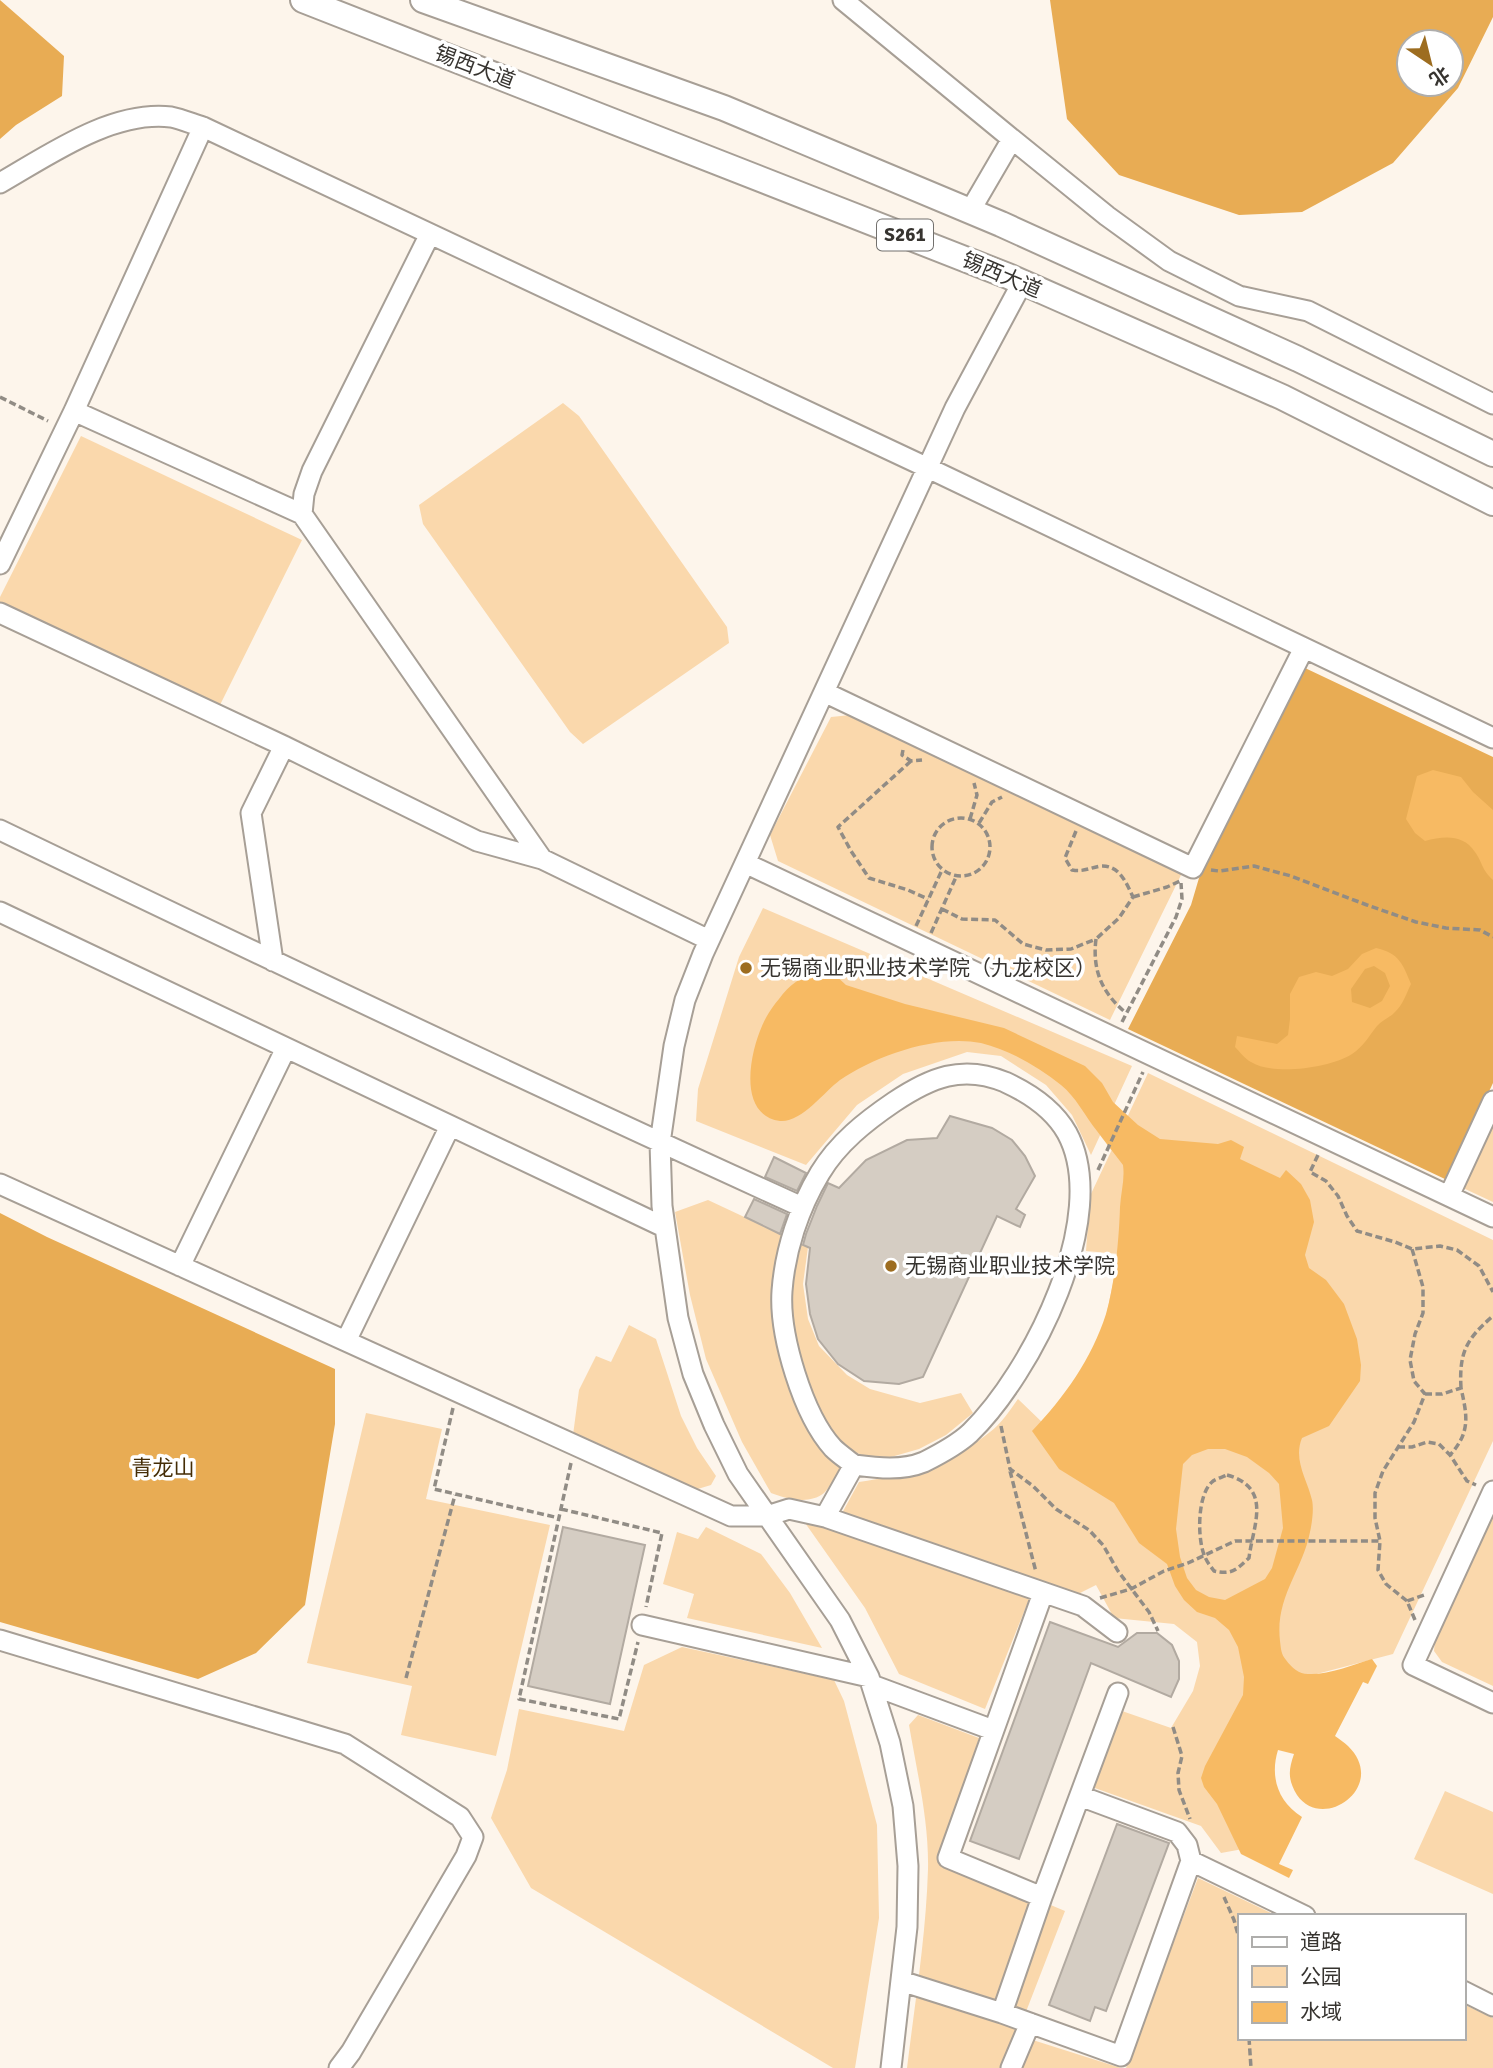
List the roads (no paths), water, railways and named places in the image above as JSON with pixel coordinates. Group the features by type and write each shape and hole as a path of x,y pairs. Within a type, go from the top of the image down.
{"main road":[{"name":"锡西大道","path":"303,0 1022,283 1282,397 1493,503"},
{"name":"S261","path":"423,0 724,108 970,211 1298,359 1493,454"}],"street":[{"path":"843,0 1107,216 1169,261 1238,296 1308,311 1493,404"},
{"path":"0,183 84,135 112,124 145,118 172,117 203,127 928,468 1493,738"},
{"path":"0,564 74,411 203,127"},
{"path":"970,211 1012,139"},
{"path":"302,514 304,494 312,471 430,234"},
{"path":"891,2068 907,1927 908,1866 903,1806 890,1744 871,1681 840,1620 738,1474 693,1374 678,1318 664,1227 660,1143 674,1046 685,1000 709,940 956,408 1022,283"},
{"path":"74,411 302,514 542,859"},
{"path":"0,613 284,746 477,841 542,859 709,940"},
{"path":"824,692 1083,816 1187,875 1304,648"},
{"path":"273,961 251,813 284,746"},
{"path":"0,830 660,1143 802,1207"},
{"path":"745,863 1493,1217"},
{"path":"0,912 664,1227"},
{"path":"180,1266 286,1048"},
{"path":"957,1073 979,1074 1013,1086 1048,1109 1066,1133 1076,1158 1080,1193 1073,1246 1056,1299 1014,1381 968,1434 947,1450 921,1463 890,1469 855,1465 833,1448 817,1423 792,1364 785,1333 782,1293 787,1255 802,1207 821,1171 848,1138 872,1117 930,1080 957,1073"},
{"path":"1449,1196 1493,1101"},
{"path":"346,1341 450,1126"},
{"path":"0,1184 731,1516 767,1516 789,1509 825,1517 1083,1606 1117,1632"},
{"path":"825,1517 855,1465"},
{"path":"1493,1492 1413,1665 1493,1703"},
{"path":"1042,1897 948,1858 1043,1593"},
{"path":"642,1625 871,1681 993,1730"},
{"path":"0,1640 345,1744 460,1816 473,1837 466,1856 339,2068"},
{"path":"1002,2013 1118,1693"},
{"path":"1080,1796 1177,1832 1189,1853 1213,1872 1301,1914"},
{"path":"901,1981 1002,2013 1121,2056 1189,1853"},
{"path":"1465,1993 1493,2006"},
{"path":"1011,2068 1030,2024"}],"water":[{"path":"1433,770 1461,777 1493,810 1493,880 1486,873 1475,852 1465,842 1453,838 1425,841 1415,833 1406,819 1417,776"},
{"path":"1376,948 1395,956 1411,984 1397,1010 1379,1024 1356,1051 1330,1063 1302,1069 1273,1069 1249,1061 1235,1047 1237,1036 1277,1044 1288,1035 1290,994 1299,977 1316,972 1332,976 1348,969 1362,954","holes":["1374,966 1385,973 1390,986 1382,1001 1370,1008 1352,1002 1351,989 1365,969"]},
{"path":"817,971 834,974 846,985 905,1004 1004,1028 1085,1066 1102,1083 1113,1102 1138,1125 1160,1139 1218,1144 1231,1140 1244,1147 1240,1159 1280,1178 1286,1170 1301,1184 1310,1200 1314,1222 1305,1255 1309,1268 1326,1280 1344,1304 1357,1339 1361,1365 1360,1381 1329,1426 1302,1438 1300,1462 1313,1508 1306,1546 1281,1611 1281,1646 1288,1663 1305,1674 1332,1671 1372,1659 1377,1666 1368,1684 1363,1682 1335,1736 1348,1746 1359,1761 1361,1776 1357,1789 1348,1800 1335,1807 1322,1809 1308,1805 1297,1795 1292,1785 1290,1770 1294,1754 1278,1750 1275,1778 1281,1796 1293,1811 1302,1817 1279,1864 1293,1870 1289,1878 1241,1854 1201,1778 1243,1695 1244,1677 1238,1647 1229,1630 1215,1618 1197,1612 1184,1600 1175,1586 1167,1564 1139,1543 1114,1503 1059,1469 1032,1431 1076,1377 1106,1314 1116,1261 1123,1165 1061,1085 1023,1060 981,1043 946,1041 889,1055 840,1080 796,1117 780,1121 766,1116 757,1107 750,1081 758,1038 764,1022 783,994","holes":["1208,1449 1225,1449 1247,1457 1279,1484 1283,1528 1272,1568 1265,1579 1225,1600 1209,1597 1196,1590 1187,1578 1180,1557 1176,1529 1183,1464 1192,1455"]}],"place":[{"name":"无锡商业职业技术学院（九龙校区）","path":"746,968"},
{"name":"无锡商业职业技术学院","path":"891,1266"}],"park label":[{"name":"青龙山","path":"163,1468"}]}
